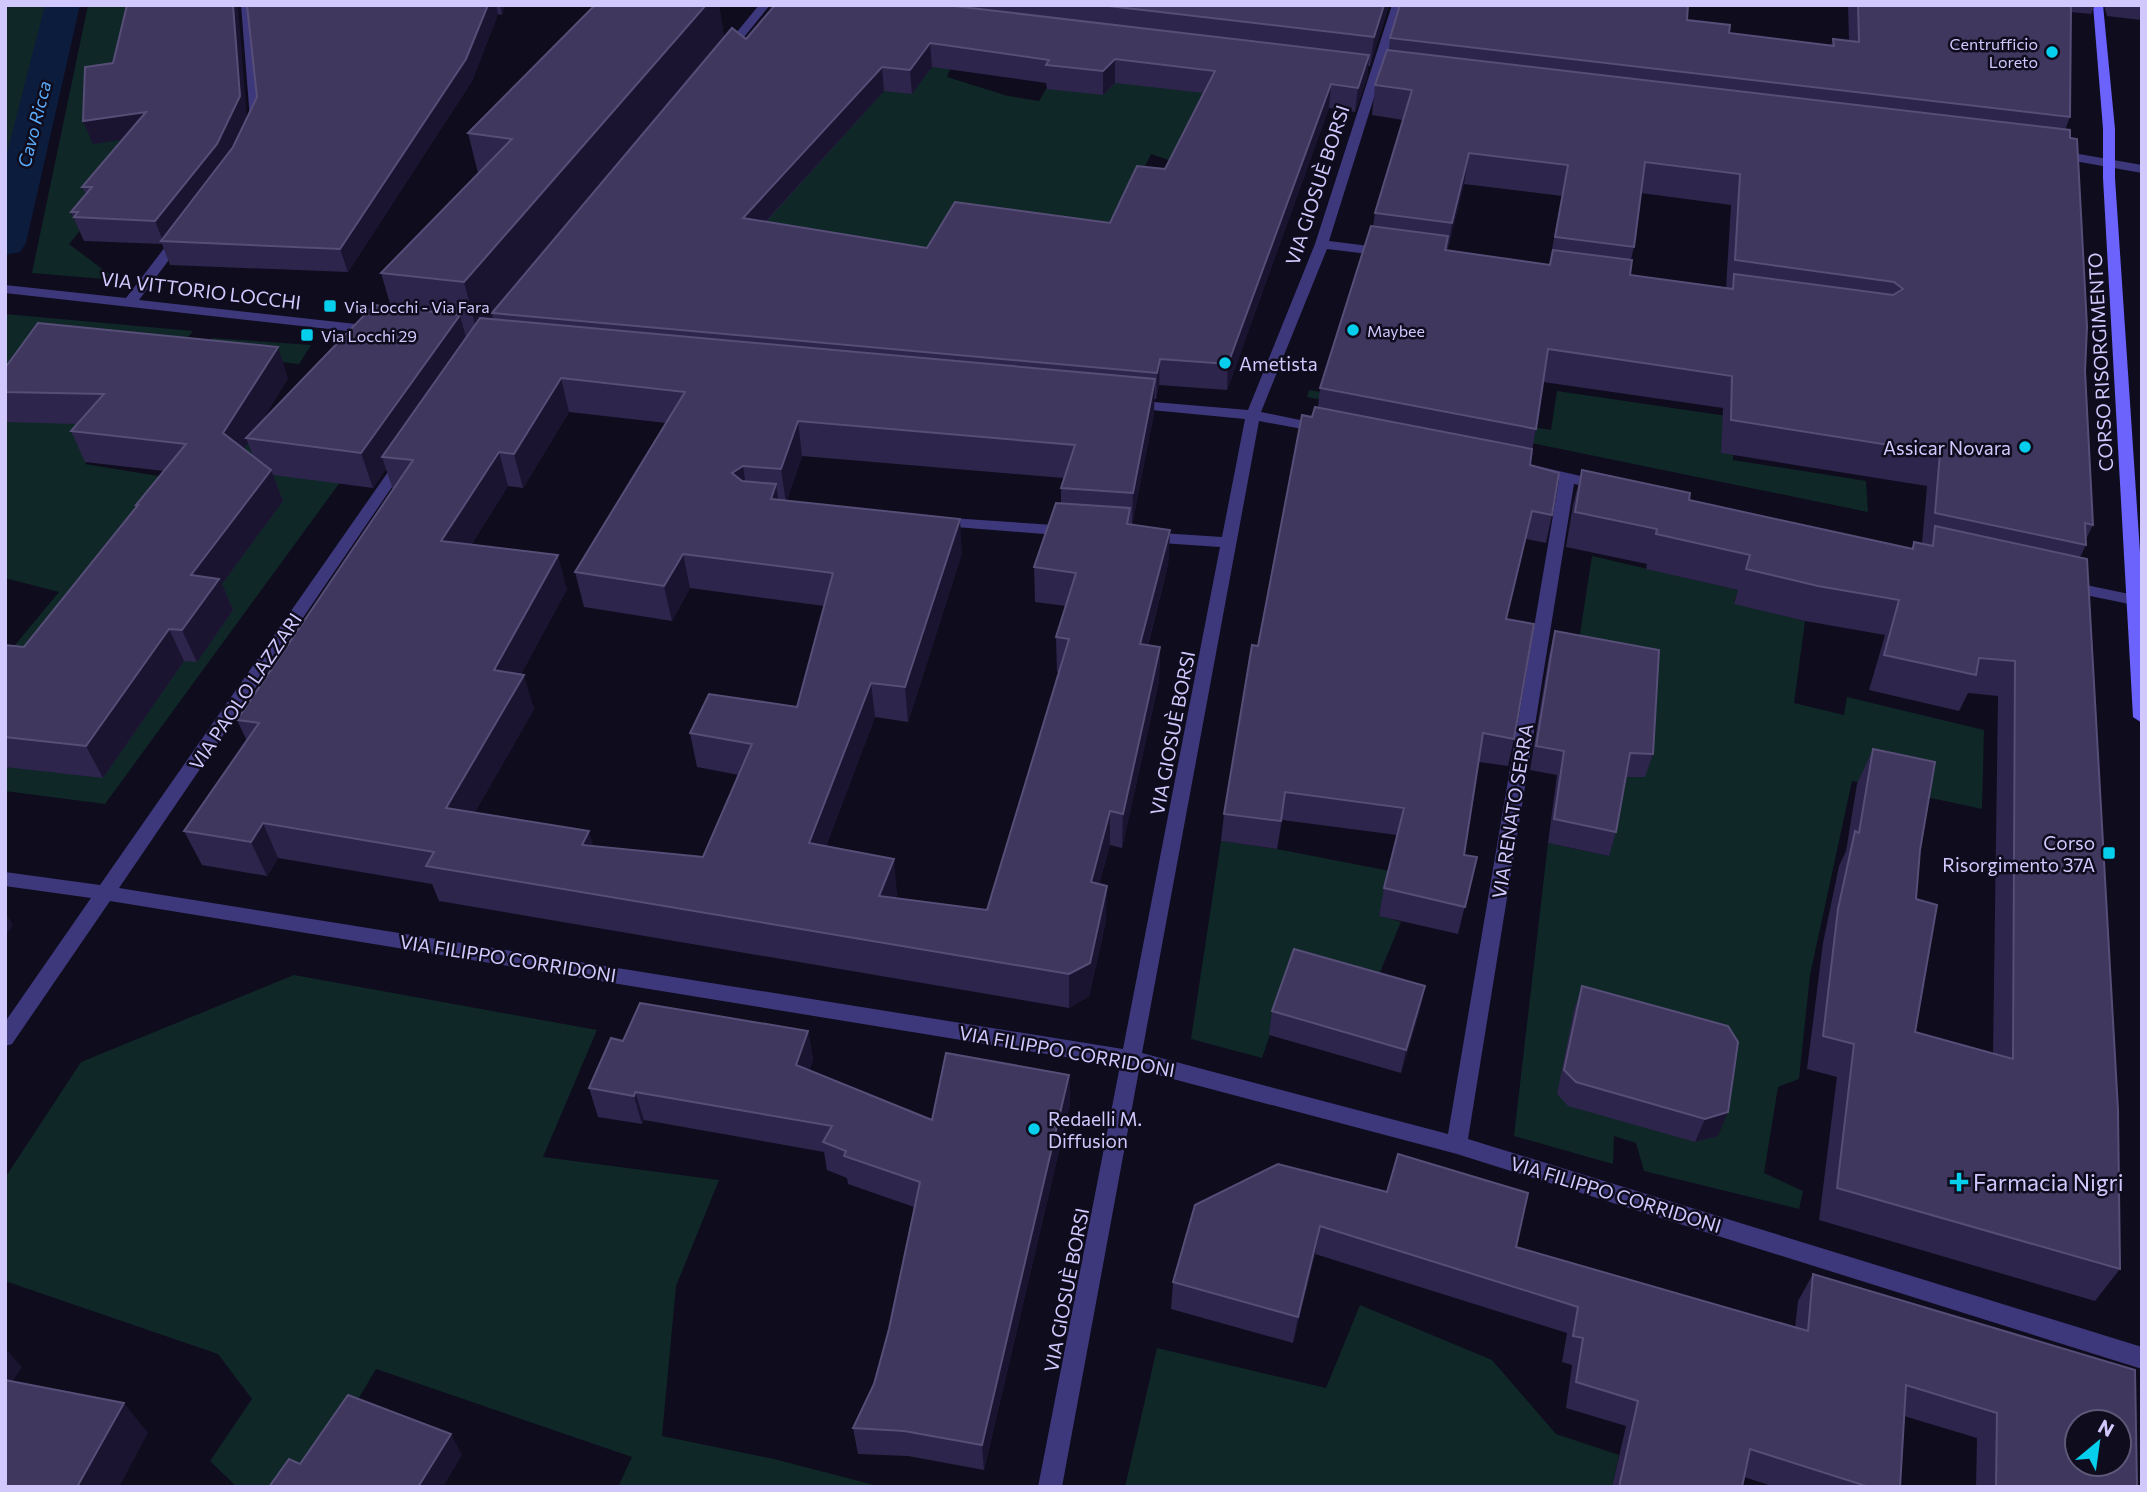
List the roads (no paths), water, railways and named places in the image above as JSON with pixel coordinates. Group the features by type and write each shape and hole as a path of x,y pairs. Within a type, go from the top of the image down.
{"main road":[{"name":"CORSO RISORGIMENTO","path":"2098,5 2109,129 2142,717"}],"street":[{"path":"715,66 765,5"},
{"name":"VIA GIOSUÈ BORSI","path":"1050,1487 1253,415 1322,244 1398,5"},
{"path":"244,144 256,119 249,14"},
{"path":"2042,152 2142,169"},
{"path":"131,301 187,226"},
{"path":"1322,244 1404,255"},
{"name":"VIA VITTORIO LOCCHI","path":"5,289 39,290 389,332"},
{"path":"1117,403 1253,415 1335,431"},
{"name":"VIA PAOLO LAZZARI","path":"5,1038 408,453"},
{"path":"1526,469 1620,489"},
{"name":"VIA RENATO SERRA","path":"1457,1144 1567,477"},
{"path":"925,521 1089,533"},
{"path":"1129,535 1230,542"},
{"path":"2049,582 2134,600"},
{"name":"VIA FILIPPO CORRIDONI","path":"5,879 106,893 1131,1059 1457,1144 2142,1358"}],"waterway":[{"name":"Cavo Ricca","path":"5,243 63,5"}],"place":[{"name":"Centrufficio Loreto","path":"2052,52"},
{"name":"Via Locchi - Via Fara","path":"330,306"},
{"name":"Maybee","path":"1353,330"},
{"name":"Via Locchi 29","path":"307,335"},
{"name":"Ametista","path":"1225,363"},
{"name":"Assicar Novara","path":"2025,447"},
{"name":"Corso Risorgimento 37A","path":"2109,853"},
{"name":"Redaelli M. Diffusion","path":"1034,1129"},
{"name":"Farmacia Nigri","path":"1959,1182"}]}
